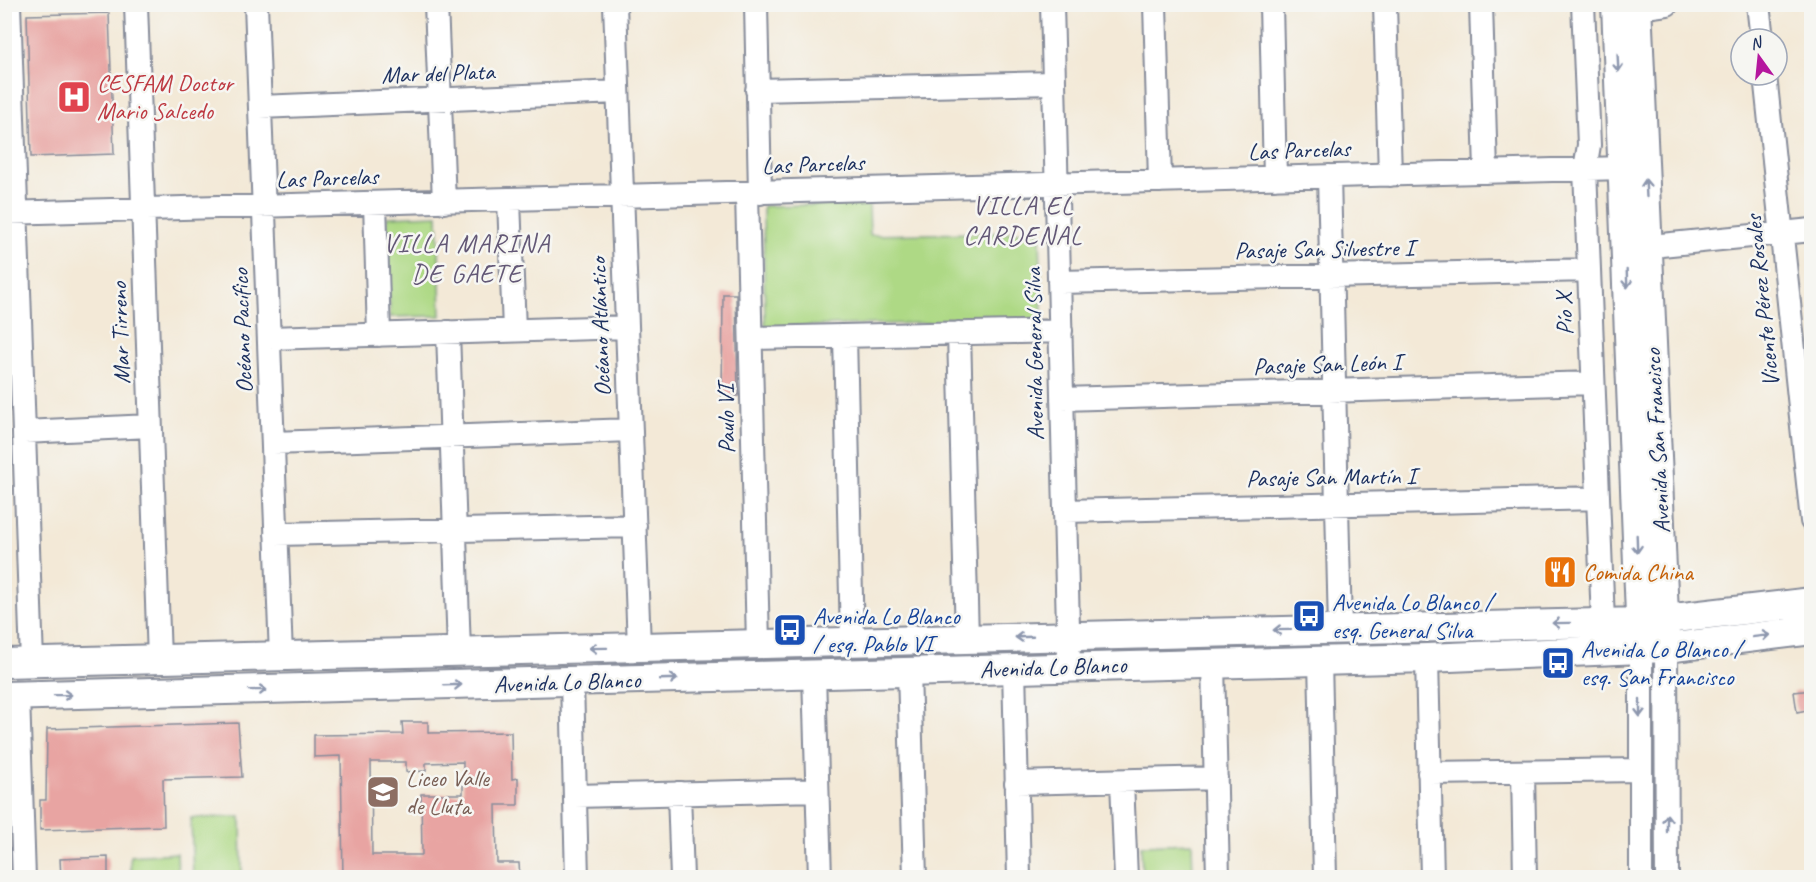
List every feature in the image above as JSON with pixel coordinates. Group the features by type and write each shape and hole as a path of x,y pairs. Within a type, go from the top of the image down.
{"main road":[{"name":"Avenida San Francisco","path":"1630,6 1623,168 1637,247"},
{"name":"Avenida San Francisco","path":"1630,6 1653,649"},
{"name":"Avenida Lo Blanco","path":"18,663 1603,622 1652,620 1812,602"},
{"name":"Avenida Lo Blanco","path":"11,696 1427,658 1653,649 1812,630"},
{"path":"331,655 332,688"}],"street":[{"path":"9,4 10,213 24,432 18,663"},
{"name":"Mar Tirreno","path":"136,4 159,659"},
{"name":"Océano Pacífico","path":"256,4 281,656"},
{"path":"436,4 444,202"},
{"name":"Océano Atlántico","path":"615,4 639,647"},
{"name":"Paulo VI","path":"756,4 758,90 753,193 751,338 758,644"},
{"name":"Avenida General Silva","path":"1052,4 1069,666"},
{"path":"1155,4 1160,181"},
{"path":"1270,4 1275,178"},
{"path":"1385,4 1390,175"},
{"path":"1481,4 1486,172"},
{"name":"Pío X","path":"1583,4 1589,145 1585,169 1603,622"},
{"path":"1630,6 1667,4"},
{"path":"1758,4 1760,27"},
{"path":"758,90 1054,83"},
{"name":"Vicente Pérez Rosales","path":"1766,87 1812,521"},
{"name":"Mar del Plata","path":"260,107 618,92"},
{"name":"Las Parcelas","path":"10,213 1623,168"},
{"path":"1329,176 1341,629"},
{"path":"509,200 514,330"},
{"path":"375,204 379,335"},
{"path":"1637,247 1812,230"},
{"name":"Pasaje San Silvestre I","path":"1059,282 1589,270"},
{"path":"269,338 627,327"},
{"path":"751,338 1060,331"},
{"path":"448,332 459,651"},
{"path":"959,333 967,639"},
{"path":"845,336 852,641"},
{"name":"Pasaje San León I","path":"1062,399 1593,383"},
{"path":"24,432 150,426"},
{"path":"273,443 631,430"},
{"name":"Pasaje San Martín I","path":"1065,511 1598,498"},
{"path":"276,534 635,526"},
{"name":"Avenida San Francisco","path":"1641,878 1640,770 1653,649"},
{"name":"Avenida San Francisco","path":"1653,649 1667,878"},
{"path":"1427,658 1431,878"},
{"path":"1320,660 1325,878"},
{"path":"1213,663 1218,878"},
{"path":"1014,668 1019,878"},
{"path":"909,671 915,878"},
{"path":"814,674 820,878"},
{"path":"572,681 577,878"},
{"path":"11,696 24,878"},
{"path":"1429,773 1640,770"},
{"path":"1523,772 1525,878"},
{"path":"1016,783 1216,778"},
{"path":"1122,780 1126,878"},
{"path":"575,796 817,790"},
{"path":"679,794 682,878"}],"green space":[{"path":"869,204 870,235 1040,232 1042,320 765,327 763,206"},
{"path":"438,215 441,316 390,317 387,217"},
{"path":"241,817 242,877 193,877 191,818"},
{"path":"1192,843 1193,877 1142,877 1141,845"},
{"path":"177,853 178,877 131,877 130,856"}],"building":[{"path":"109,13 114,154 31,157 27,15"},
{"path":"723,294 736,294 738,396 722,396"},
{"path":"1812,690 1812,709 1797,712 1794,692"},
{"path":"402,722 428,722 428,733 511,732 512,779 518,778 518,805 496,805 497,863 519,863 520,878 343,878 341,756 314,757 314,735 403,734","holes":["371,762 406,762 406,772 426,771 426,763 463,762 463,794 421,794 422,855 372,855"]},
{"path":"238,723 242,777 163,779 164,826 40,830 40,800 46,800 47,729"},
{"path":"108,857 108,878 61,878 60,859"}],"place":[{"name":"CESFAM Doctor Mario Salcedo","path":"74,97"},
{"name":"Comida China","path":"1560,572"},
{"name":"Avenida Lo Blanco / esq. General Silva","path":"1309,616"},
{"name":"Avenida Lo Blanco / esq. Pablo VI","path":"790,630"},
{"name":"Avenida Lo Blanco / esq. San Francisco","path":"1558,663"},
{"name":"Liceo Valle de Lluta","path":"383,792"}],"district":[{"name":"VILLA EL CARDENAL","path":"1023,220"},
{"name":"VILLA MARINA DE GAETE","path":"467,258"}]}
